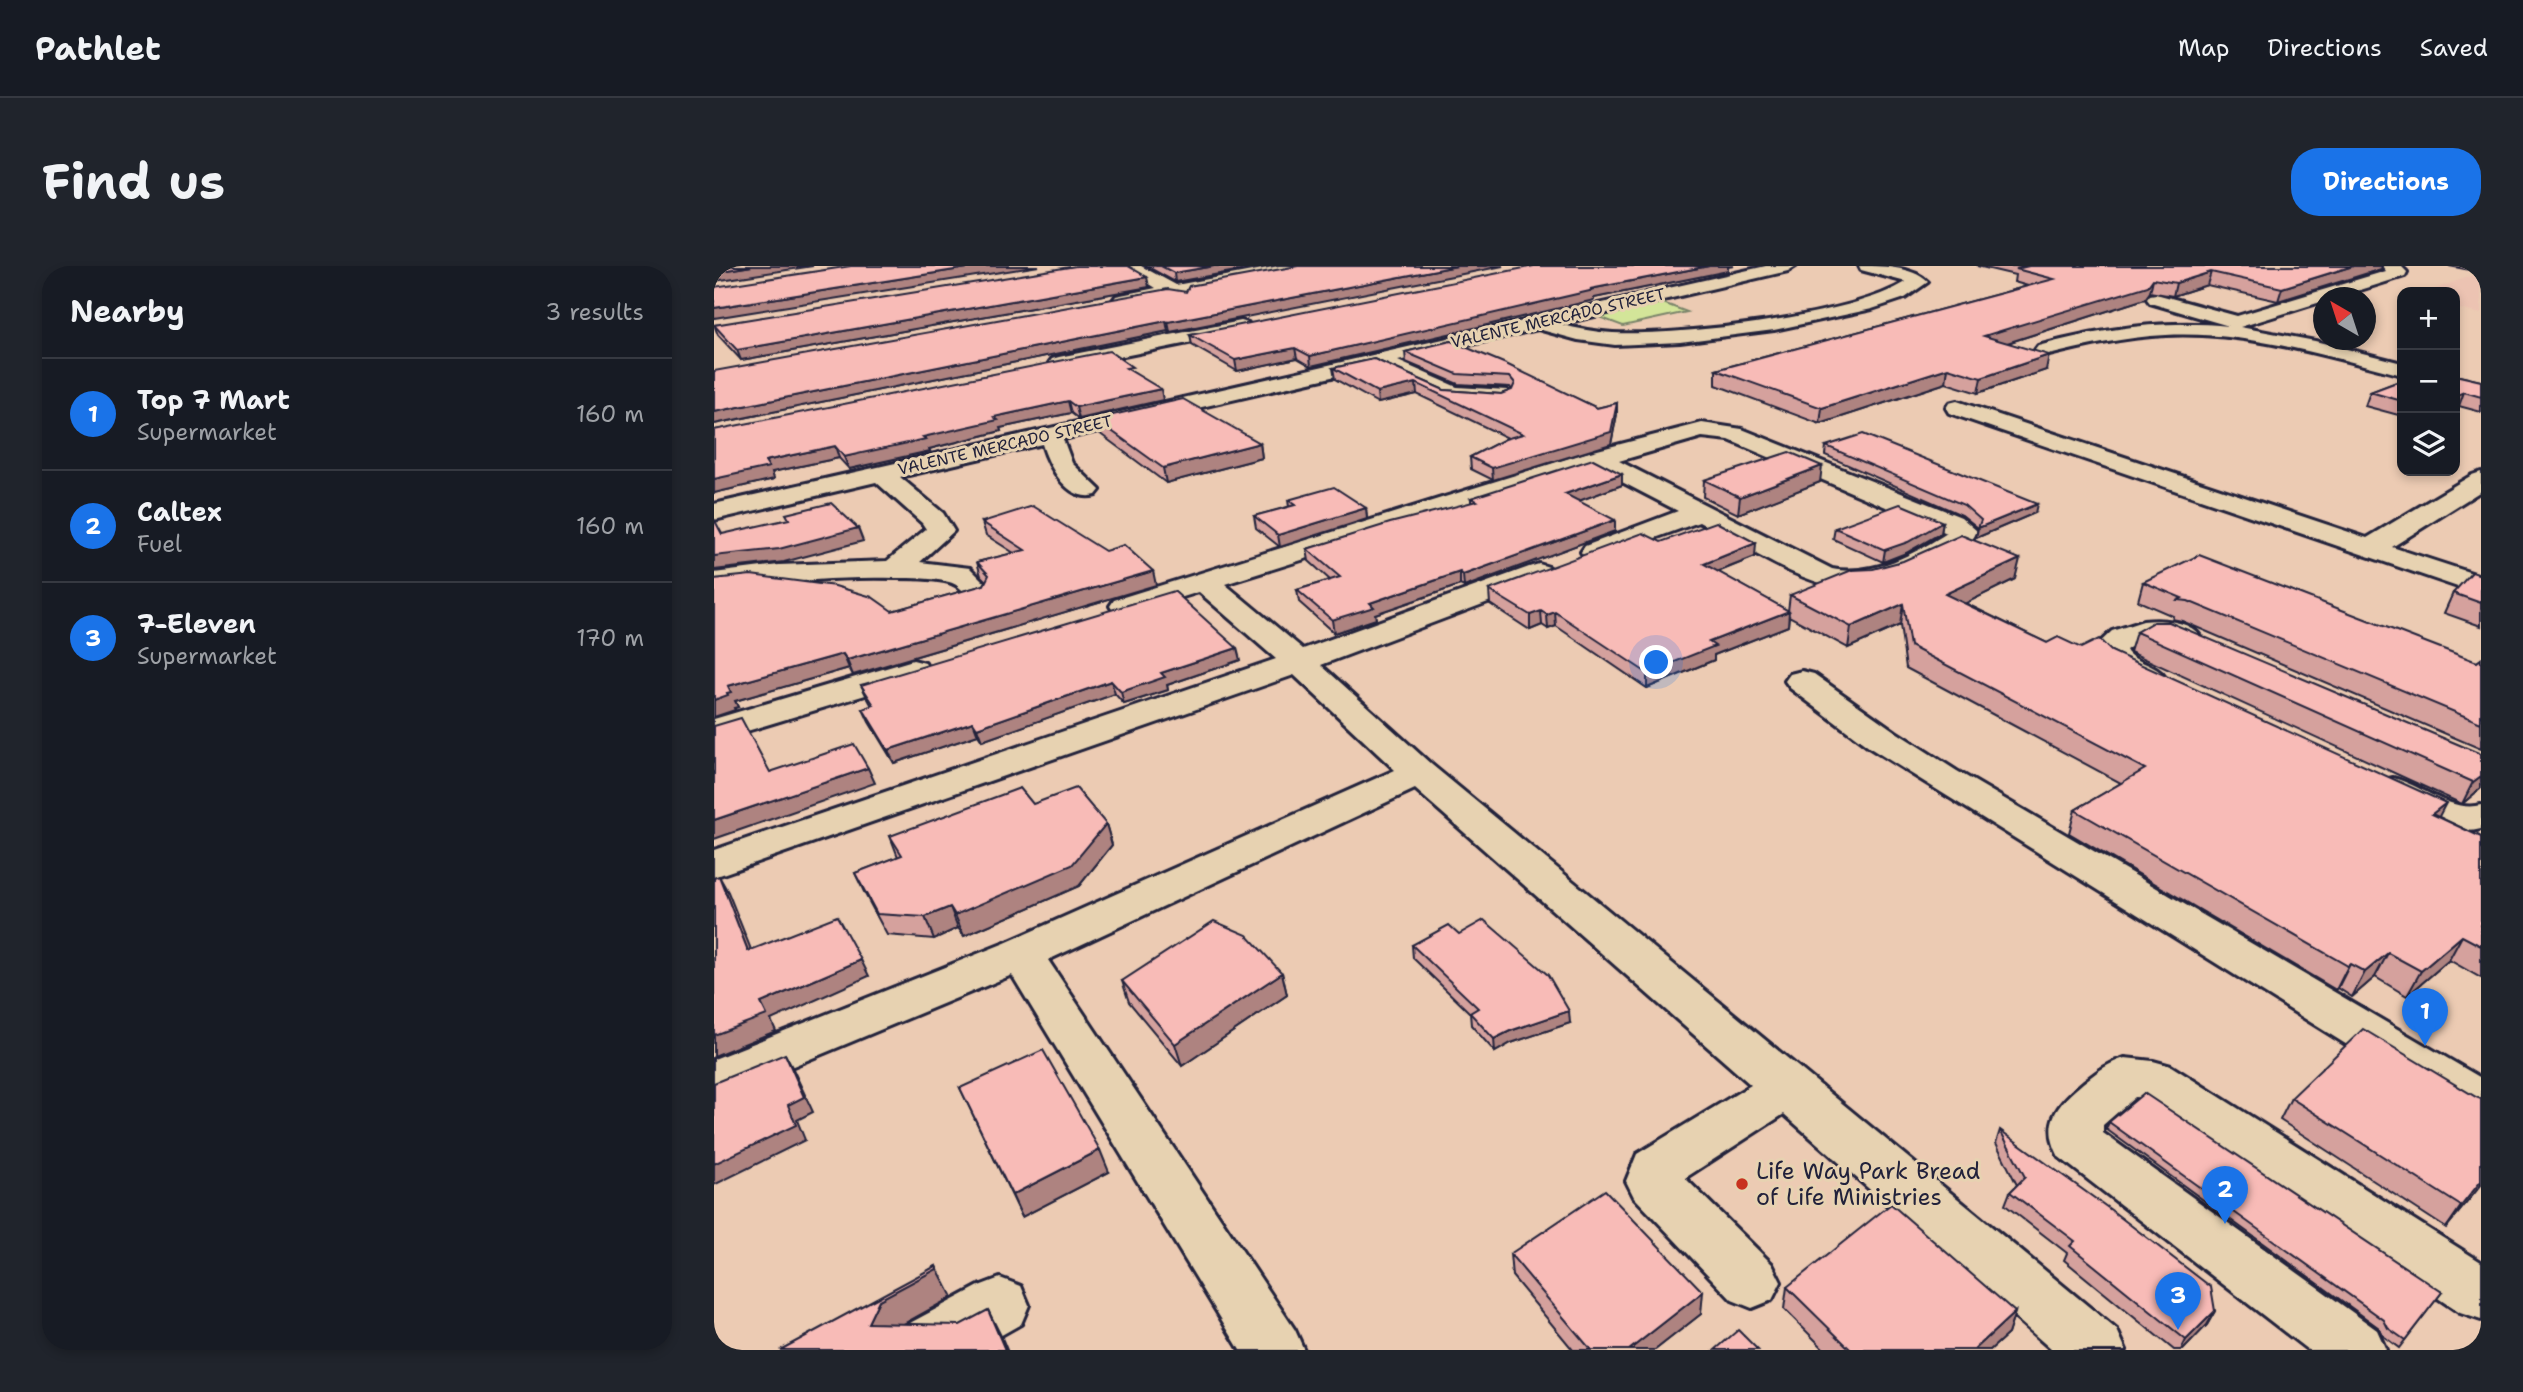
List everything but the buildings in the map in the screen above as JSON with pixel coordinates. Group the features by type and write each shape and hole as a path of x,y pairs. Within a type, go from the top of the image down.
{"street":[{"path":"1129,266 1238,327"},
{"path":"1107,302 1306,266"},
{"name":"VALENTE MERCADO STREET","path":"714,512 1788,266"},
{"path":"1539,323 1580,335 1619,339 1762,325 1831,314 1891,298 1910,290 1919,282 1867,266"},
{"path":"2237,322 2399,272 2399,269 2390,266"},
{"path":"2156,299 2237,322 2276,348"},
{"path":"1037,368 1238,327 1262,329"},
{"path":"2045,350 2092,338 2166,330 2209,330 2276,348 2302,344 2397,368"},
{"path":"1376,359 1453,393 1502,395"},
{"path":"1300,360 1320,372"},
{"path":"1957,408 2481,586"},
{"path":"1098,614 1595,457 1679,434 1721,431 1951,523 1963,531 1961,536 1950,543 1879,577 1860,582 1842,581 1824,576 1595,457"},
{"path":"1050,434 1062,466 1087,490"},
{"path":"880,473 934,519 940,531 895,569"},
{"path":"2369,549 2481,481"},
{"path":"714,864 1299,662 1702,512"},
{"path":"714,582 755,575 895,569 960,574 976,589"},
{"path":"1205,582 1299,662 1419,773 2096,1350"},
{"path":"2180,691 2118,663 2106,652 2148,627 2170,630 2207,646"},
{"path":"714,730 939,662"},
{"path":"1802,681 1883,740 1944,779 2481,1103"},
{"path":"714,1080 1021,954 1419,773"},
{"path":"2366,777 2453,817 2466,820 2477,820 2481,817"},
{"path":"1021,954 1274,1350"},
{"path":"2356,1350 2077,1142 2078,1117 2125,1077 2153,1080 2481,1294"},
{"path":"1752,1282 1653,1181 1656,1170 1676,1155 1788,1087"},
{"path":"918,1350 1000,1305"}],"shaded area":[{"path":"2481,272 2481,314 2460,309 2460,287 2440,287"}],"green space":[{"path":"1655,300 1687,312 1623,326 1591,314"}],"place":[{"name":"Top 7 Mart","path":"2425,1046"},
{"name":"Life Way Park Bread of Life Ministries","path":"1742,1184"},
{"name":"Caltex","path":"2225,1224"},
{"name":"7-Eleven","path":"2178,1330"}]}
